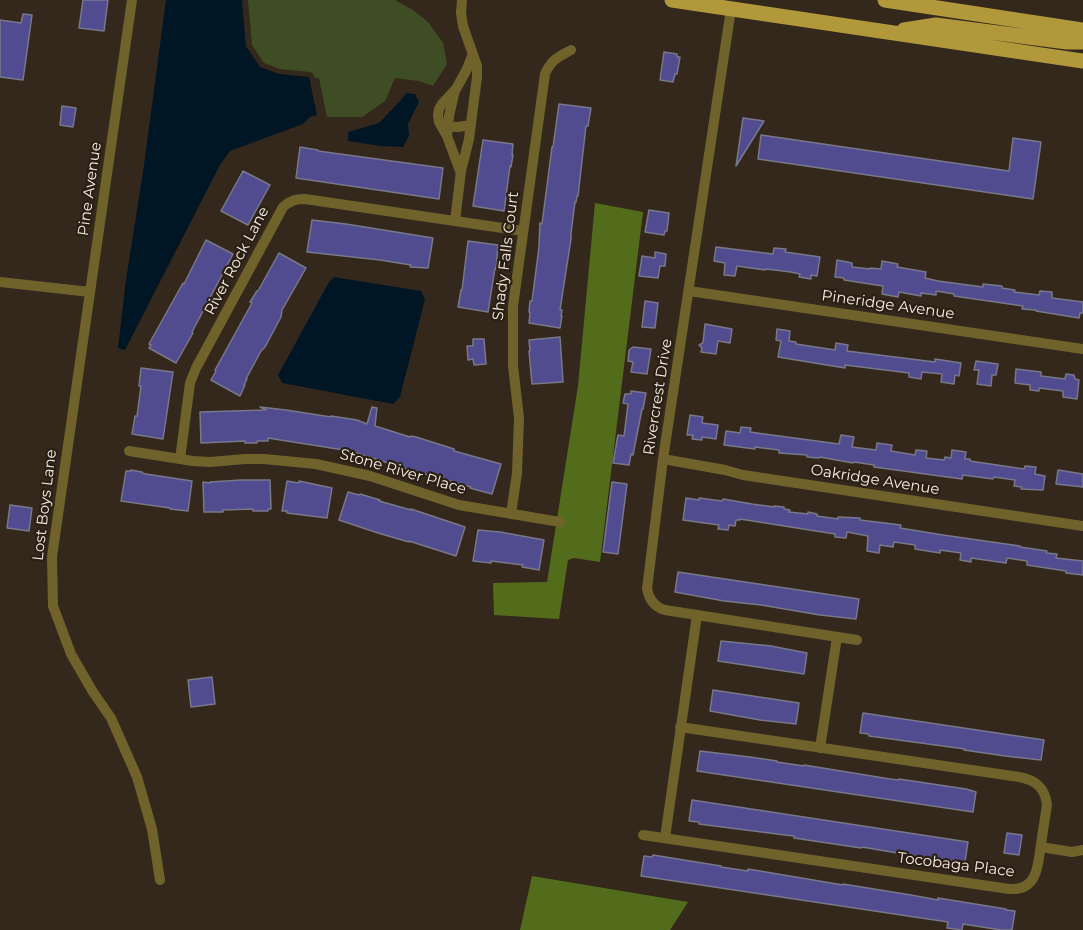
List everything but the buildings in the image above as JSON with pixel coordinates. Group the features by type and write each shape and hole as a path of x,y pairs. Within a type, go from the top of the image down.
{"main road":[{"path":"672,0 732,4 893,33 1083,61"},
{"path":"885,0 1083,30"},
{"path":"893,33 910,28 936,25 1075,43 1083,42"}],"street":[{"name":"Pine Avenue","path":"90,292 132,0"},
{"path":"454,221 460,171 471,125 477,77 477,66 463,26 462,0"},
{"name":"Rivercrest Drive","path":"732,4 663,459 647,589 651,601 660,609 857,640"},
{"name":"Shady Falls Court","path":"511,514 517,473 519,418 513,366 513,306 545,74 556,58 571,50"},
{"path":"460,171 447,131 439,122 438,115 439,109 456,89 472,56"},
{"path":"447,131 471,125"},
{"name":"River Rock Lane","path":"180,459 190,383 196,368 283,207 289,202 295,199 305,199 523,231"},
{"path":"0,282 90,292"},
{"name":"Pineridge Avenue","path":"689,291 1083,349"},
{"name":"Lost Boys Lane","path":"90,292 52,557 53,606 71,654 111,718 137,777 152,829 160,880"},
{"name":"Stone River Place","path":"129,451 210,462 264,459 316,464 370,476 459,505 560,522"},
{"name":"Oakridge Avenue","path":"663,459 743,475 1083,526"},
{"path":"665,838 697,615"},
{"path":"820,748 837,637"},
{"name":"Tocobaga Place","path":"644,835 1013,890 1026,885 1034,878 1038,867 1047,804 1040,786 1034,782 1018,777 680,727"},
{"path":"1077,851 1083,843"},
{"path":"1041,847 1077,851 1083,860"}],"green space":[{"path":"248,0 395,0 428,22 443,43 447,64 433,86 419,81 395,78 385,101 362,117 327,117 319,78 315,78 310,72 280,69 264,63 252,45"},
{"path":"595,203 643,212 600,562 574,558 568,560 559,619 494,615 493,583 547,582 578,386"},
{"path":"532,876 688,902 670,930 520,930"}],"water":[{"path":"166,0 242,0 246,46 260,67 279,74 309,77 317,115 310,117 303,124 230,151 220,165 125,350 118,348"},
{"path":"406,93 415,94 419,102 408,124 409,136 403,147 348,141 348,132 379,123"},
{"path":"334,277 421,291 425,299 400,397 393,404 282,383 278,375 329,282"}]}
